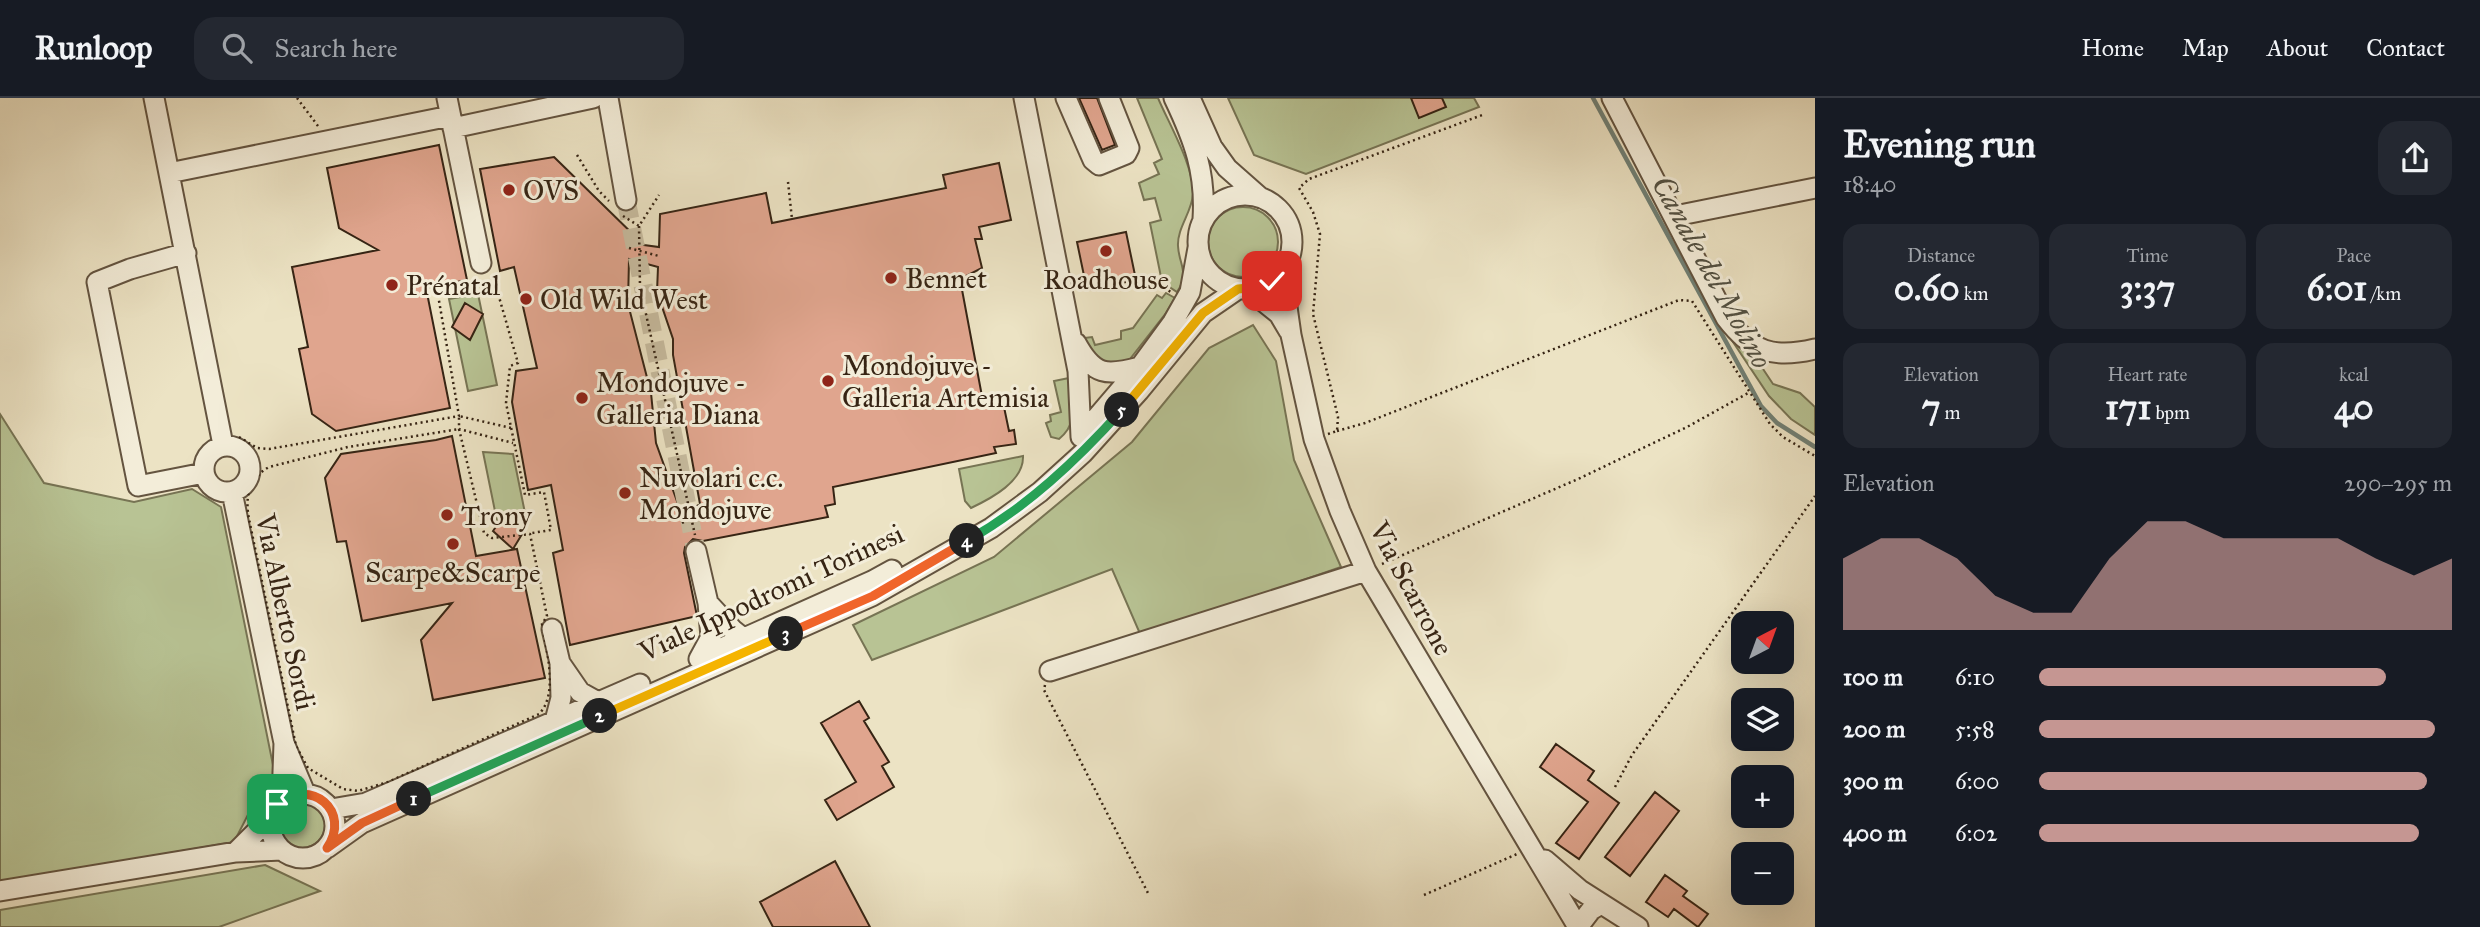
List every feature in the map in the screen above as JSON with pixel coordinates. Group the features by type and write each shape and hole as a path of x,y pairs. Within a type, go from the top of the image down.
{"street":[{"path":"154,98 186,253 230,440 205,458 204,473 138,486 97,282 130,269 186,253"},
{"path":"169,173 450,114 593,98"},
{"path":"608,98 626,200"},
{"path":"1024,98 1079,381 1081,437"},
{"path":"1066,98 1093,160 1099,165 1126,154 1129,148 1110,98"},
{"path":"1174,98 1201,166 1205,190 1198,248 1202,263 1211,275 1224,285 1243,289 1272,281 1282,272 1292,246 1288,224 1275,206 1227,168 1212,147 1190,98"},
{"path":"1612,98 1726,318 1741,337 1760,348 1782,355 1815,349"},
{"path":"450,114 476,268"},
{"path":"1675,216 1815,188"},
{"path":"1203,219 1223,200 1249,195 1262,198"},
{"name":"Viale Ippodromi Torinesi","path":"331,809 366,803 699,659 872,581 991,513 1040,477 1081,437 1140,367 1186,300 1194,275 1198,248"},
{"name":"Via Scarrone","path":"1288,260 1286,300 1291,335 1314,439 1340,511 1366,571 1578,927"},
{"name":"Via Scarrone","path":"1243,289 1267,303 1279,314 1291,335"},
{"name":"Viale Ippodromi Torinesi","path":"327,848 362,823 873,596 991,528 1040,492 1083,453 1139,391 1203,313 1243,289"},
{"path":"1070,331 1084,358 1093,367 1116,373 1140,367"},
{"name":"Via Alberto Sordi","path":"204,473 211,486 218,491 232,492 246,483 251,468 249,460 230,440"},
{"name":"Via Alberto Sordi","path":"232,492 284,743 305,793"},
{"path":"696,546 708,603 710,637 699,659"},
{"path":"1050,671 1366,571"},
{"path":"708,603 743,638"},
{"path":"552,629 560,663 561,698 555,720"},
{"path":"560,663 580,692 598,702"},
{"name":"Via Alberto Sordi","path":"277,809 284,743"},
{"path":"0,891 236,852 282,850 300,858 319,854 327,848 335,829 331,809 315,796 295,794 236,852"},
{"path":"277,809 271,834 282,850"},
{"name":"Via Scarrone","path":"1531,848 1580,890 1638,927"},
{"path":"1578,927 1591,910 1601,904"}],"path":[{"path":"1338,431 1338,417 1312,314 1320,234 1299,188 1309,179 1485,114"},
{"path":"789,181 792,219"},
{"path":"639,226 640,287 696,546"},
{"path":"629,248 659,256"},
{"path":"474,287 476,268"},
{"path":"495,283 518,363 510,366 506,403 511,428 516,437 514,443 525,495 544,492 551,530 492,538 484,533 459,429 438,295 474,287 495,283"},
{"path":"1154,283 1178,296"},
{"path":"1314,439 1365,423 1679,300 1692,301 1770,424 1783,437 1815,456"},
{"path":"1366,571 1578,480 1687,427 1750,392"},
{"path":"230,440 269,449 459,416 511,428"},
{"path":"514,443 459,429 348,446 269,467 258,475 248,492 247,509 296,747 308,768 343,789 365,789 400,777 529,719 543,710 551,679 542,624 547,616 530,534"},
{"path":"1615,788 1632,755 1815,496"},
{"path":"682,523 701,513"},
{"path":"1050,671 1044,690 1149,895"},
{"path":"1424,895 1531,848"}],"green space":[{"path":"1137,98 1158,98 1190,171 1193,194 1178,239 1183,279 1177,292 1162,282 1150,223 1161,220 1155,198 1144,200 1139,183 1159,174 1154,163 1162,159"},
{"path":"1228,98 1474,98 1479,107 1306,174 1254,155"},
{"path":"1243,207 1262,213 1272,223 1278,242 1272,261 1262,271 1243,277 1224,271 1214,261 1208,242 1214,223 1224,213"},
{"path":"1166,293 1175,298 1130,359 1114,364 1097,357 1084,338 1092,337 1095,345 1121,339 1121,331 1133,328 1157,295 1162,298"},
{"path":"478,294 497,385 468,391 449,299"},
{"path":"1253,325 1276,361 1294,460 1341,567 1141,636 1112,569 872,660 853,625 994,557 1132,442 1209,348"},
{"path":"1727,333 1753,354 1773,384 1800,393 1815,407 1815,435 1791,419 1769,396"},
{"path":"1069,378 1072,419 1066,433 1059,439 1051,437 1046,423 1051,421 1050,415 1061,412 1054,381"},
{"path":"0,414 44,483 134,502 192,489 221,507 275,775 254,803 234,842 0,882"},
{"path":"483,452 513,454 525,513 497,521"},
{"path":"1023,456 1022,465 1013,481 997,494 971,508 965,501 959,469"},
{"path":"302,802 319,808 325,825 319,842 302,848 285,842 279,825 285,808"},
{"path":"265,865 320,891 219,927 0,927 0,910"}],"building":[{"path":"1079,98 1097,98 1115,145 1102,150"},
{"path":"1411,98 1442,98 1446,107 1419,118"},
{"path":"439,145 467,280 426,288 450,408 336,431 312,414 299,349 308,347 292,267 378,250 339,228 327,168"},
{"path":"554,157 644,245 659,247 660,214 766,193 772,223 946,188 943,175 999,163 1011,220 979,227 982,239 975,239 982,268 960,279 984,407 1004,407 1009,431 1014,430 1016,444 994,447 996,453 833,487 835,504 825,506 828,517 703,541 693,539 685,547 684,553 697,616 570,645 553,553 563,550 551,485 528,490 512,402 516,371 537,368 514,267 500,271 480,169","holes":["629,259 658,267 657,292 673,339 673,355 700,504 682,515 656,443 651,393 628,304"]},
{"path":"1126,232 1136,280 1087,290 1077,242"},
{"path":"465,303 483,314 470,340 452,327"},
{"path":"452,436 476,556 517,549 545,678 433,700 421,640 452,603 362,621 346,541 337,542 325,478 341,454"},
{"path":"505,514 524,531 513,549 493,531"},
{"path":"859,701 869,718 864,721 889,762 882,766 894,787 837,820 825,800 856,782 821,723"},
{"path":"1556,744 1594,771 1588,780 1619,803 1579,859 1556,843 1588,802 1540,767"},
{"path":"1655,792 1679,811 1630,876 1605,857"},
{"path":"835,861 870,927 773,927 760,902"},
{"path":"1665,875 1687,891 1683,896 1708,914 1698,927 1674,909 1668,917 1646,902"}],"waterway":[{"name":"Canale del Molino","path":"1593,98 1761,406 1777,423 1815,447"}],"tunnel":[{"path":"626,200 696,551"}],"place":[{"name":"OVS","path":"509,190"},
{"name":"Roadhouse","path":"1106,251"},
{"name":"Bennet","path":"891,278"},
{"name":"Prénatal","path":"392,285"},
{"name":"Old Wild West","path":"526,299"},
{"name":"Mondojuve - Galleria Artemisia","path":"828,381"},
{"name":"Mondojuve - Galleria Diana","path":"582,398"},
{"name":"Nuvolari c.c. Mondojuve","path":"625,493"},
{"name":"Trony","path":"447,515"},
{"name":"Scarpe&Scarpe","path":"453,544"}],"route":[{"path":"277,804 295,794 305,793 324,801 331,809 335,829 327,848 362,823 873,596 991,528 1040,492 1083,453 1139,391 1203,313 1238,289 1261,287 1272,281"}]}
